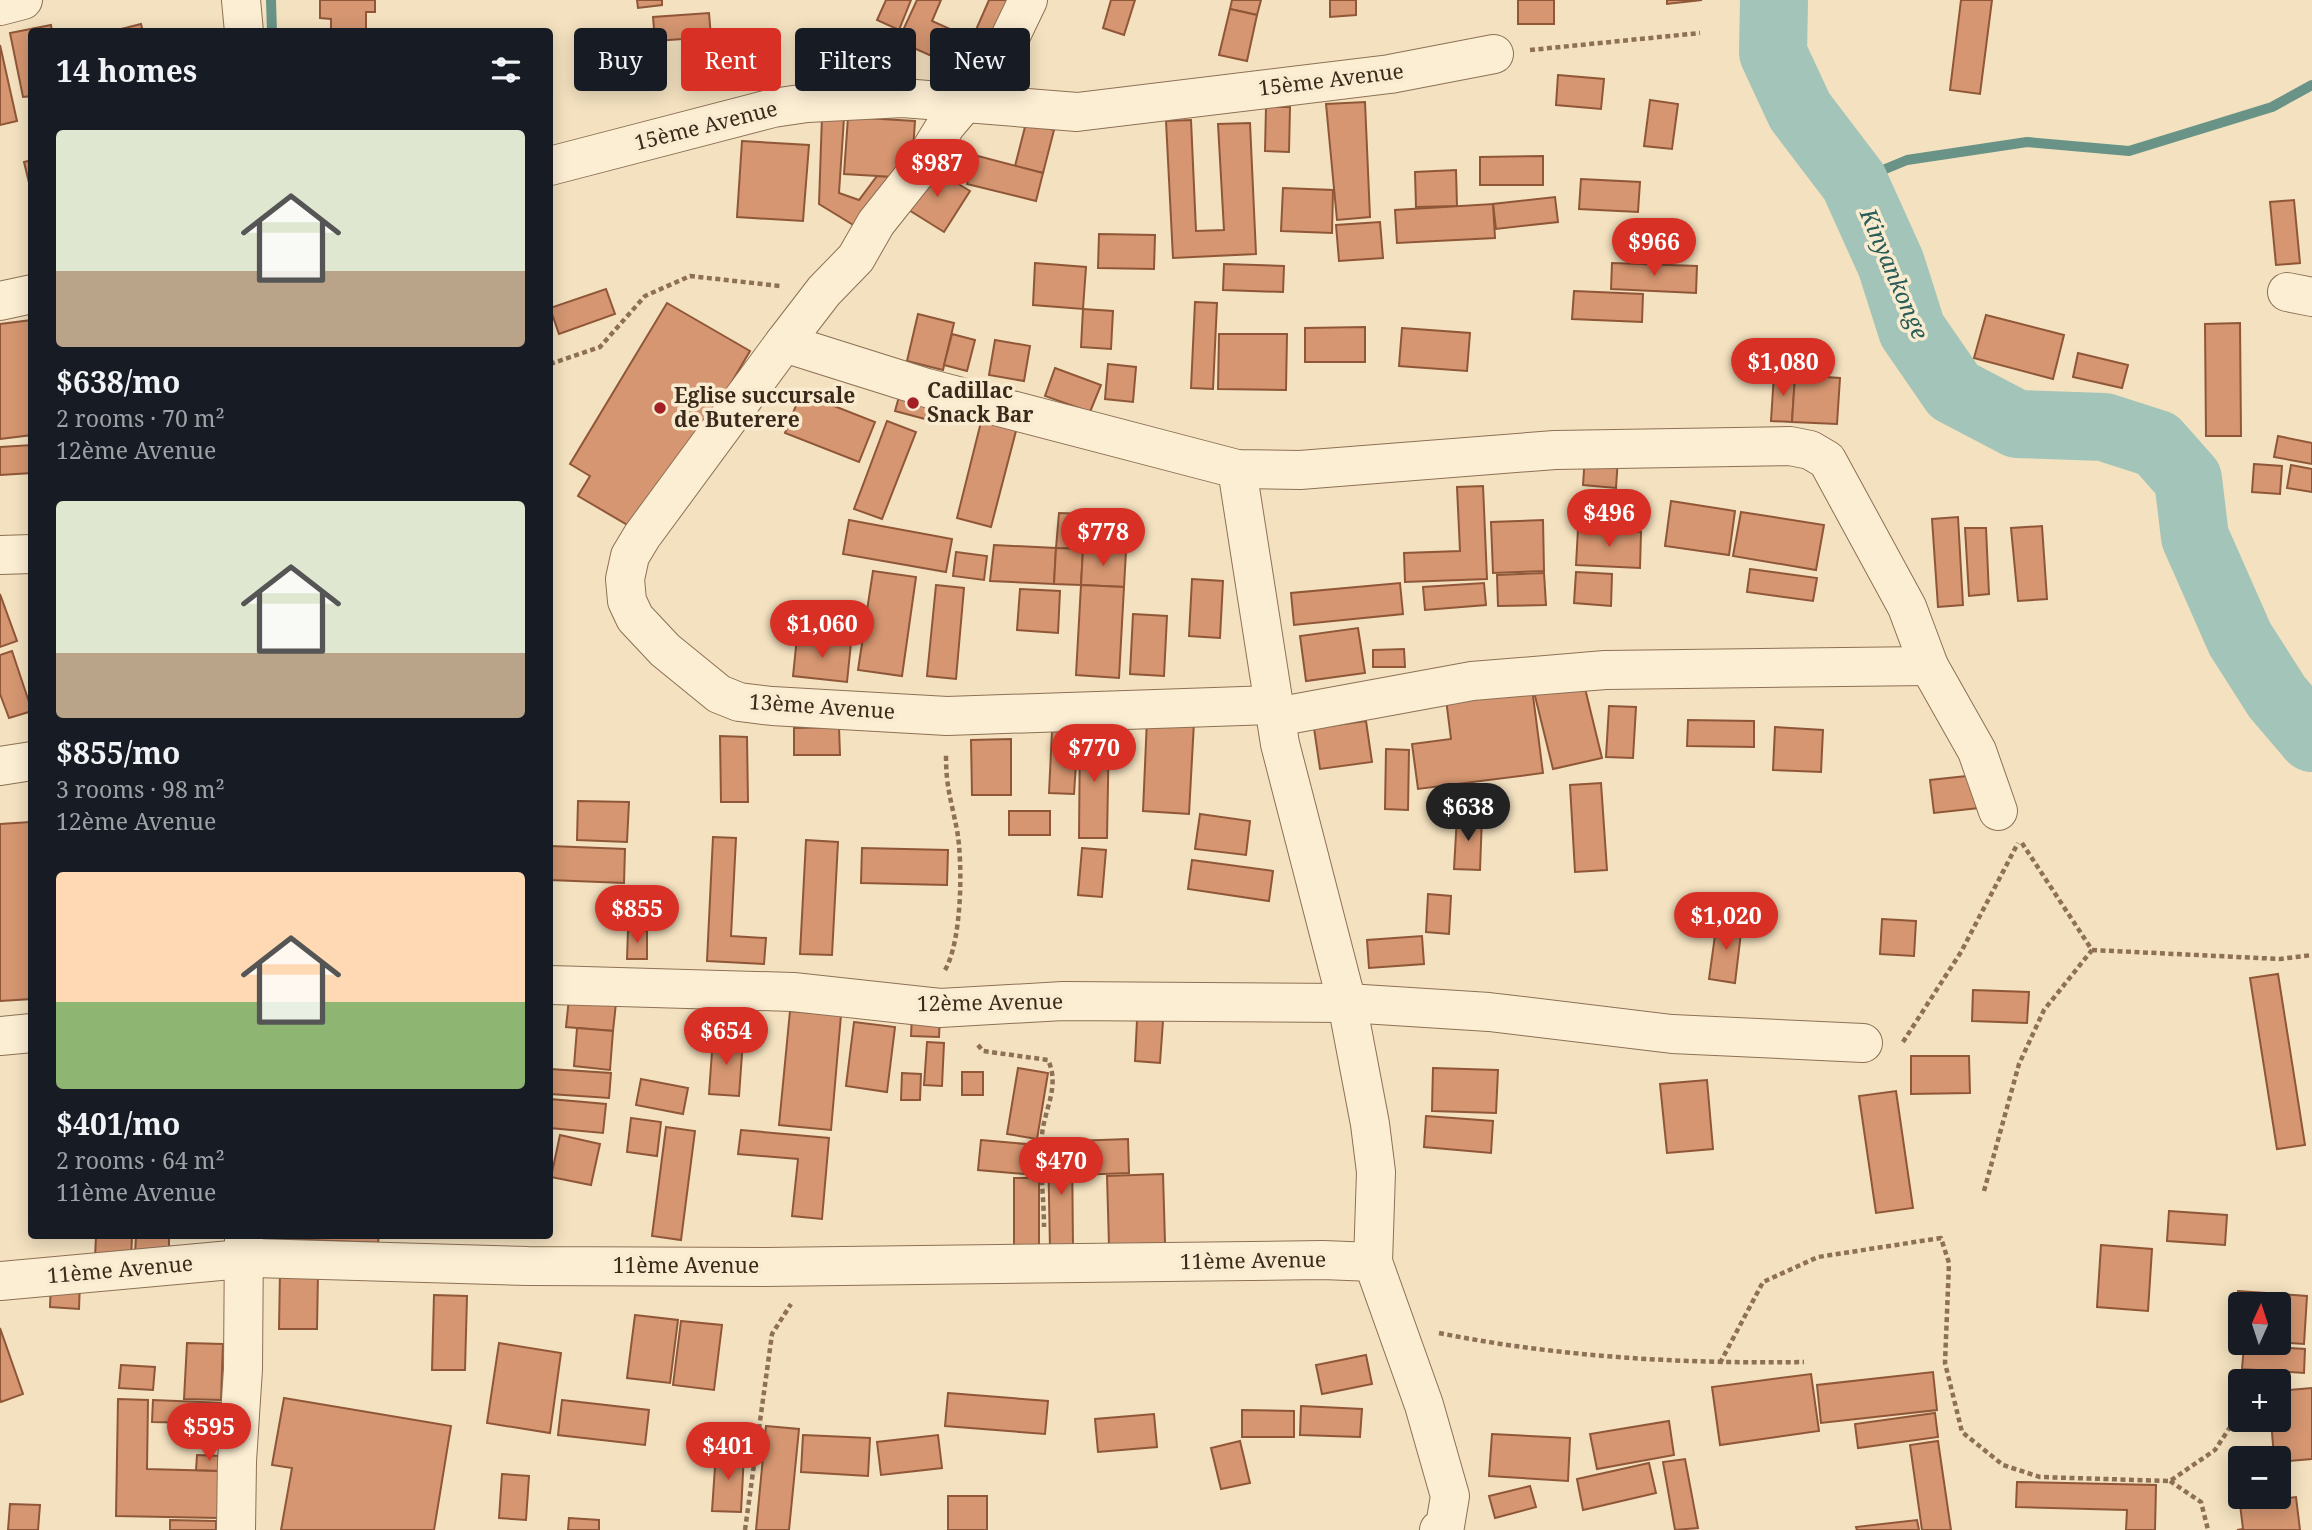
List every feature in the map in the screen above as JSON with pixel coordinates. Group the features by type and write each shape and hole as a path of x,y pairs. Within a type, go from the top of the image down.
{"street":[{"path":"0,6 23,0"},
{"path":"241,0 244,28"},
{"name":"13ème Avenue","path":"1028,0 1004,50 946,125 919,169 876,223 856,258 824,291 784,342 630,556 625,579 627,601 635,618 665,650 719,694 738,702 772,706 947,716 1275,711 1472,681 1605,670 1928,666"},
{"name":"15ème Avenue","path":"553,165 773,108 807,103 903,98 967,101 1077,112 1390,74 1494,54"},
{"path":"0,301 28,295"},
{"path":"784,342 928,388 1237,469 1300,470 1555,450 1790,446 1810,450 1827,460 1907,607 1928,666 1977,751 2009,825"},
{"path":"1237,469 1275,711 1347,1003 1376,1172 1373,1262 1424,1405 1450,1496 1442,1528"},
{"path":"0,555 28,554"},
{"path":"0,766 28,762"},
{"name":"12ème Avenue","path":"553,985 793,992 940,1008 1063,1001 1347,1003 1489,1012 1672,1034 1863,1043"},
{"path":"0,1036 28,1033"},
{"path":"236,1530 243,1368 256,1253"},
{"name":"11ème Avenue","path":"0,1281 256,1253 528,1266 823,1267 1373,1262"}],"path":[{"path":"1494,54 1700,33"},
{"path":"553,363 600,347 645,296 690,276 824,291"},
{"path":"2009,825 2092,950"},
{"path":"1863,1043 1902,1043 1961,952 2009,825"},
{"path":"2092,950 2280,959 2312,955"},
{"path":"1984,1191 2024,1054 2044,1010 2092,950"},
{"path":"1720,1363 1763,1282 1818,1258 1941,1238 1949,1263 1945,1363 1962,1432 2003,1465 2040,1476 2170,1482 2201,1502 2208,1530"},
{"path":"745,1530 772,1334 808,1277 823,1267"},
{"path":"1391,1312 1440,1334 1585,1353 1720,1363 1804,1362"},
{"path":"2170,1482 2215,1450 2228,1430"}],"building":[{"path":"320,0 375,0 375,12 366,12 366,28 331,28 331,19 320,18"},
{"path":"637,0 662,0 662,5 638,8"},
{"path":"886,0 911,0 900,28 877,20"},
{"path":"917,0 941,0 932,21 948,28 930,28 930,55 916,49 916,28 904,28"},
{"path":"989,0 1011,0 1001,28 977,28"},
{"path":"1111,0 1135,0 1124,35 1103,28"},
{"path":"1232,0 1261,0 1257,15 1230,9"},
{"path":"1330,0 1356,0 1356,15 1330,17"},
{"path":"1518,0 1554,0 1554,24 1518,24"},
{"path":"1667,0 1702,0 1667,4"},
{"path":"1961,0 1992,0 1980,94 1950,90"},
{"path":"1230,9 1257,15 1247,61 1219,55"},
{"path":"709,13 710,28 681,28 681,39 667,40 667,28 654,28 653,17"},
{"path":"141,24 142,28 125,28"},
{"path":"28,29 28,96 23,97 10,33"},
{"path":"0,45 17,121 0,125"},
{"path":"1558,75 1604,79 1601,109 1556,105"},
{"path":"1650,100 1678,104 1672,149 1644,146"},
{"path":"1365,102 1370,217 1337,220 1326,104"},
{"path":"1266,107 1290,107 1289,152 1265,151"},
{"path":"822,116 844,118 839,193 859,200 877,176 898,177 863,231 819,204"},
{"path":"848,117 915,121 911,178 844,174"},
{"path":"1191,120 1196,231 1224,230 1218,124 1250,123 1256,254 1173,258 1166,121"},
{"path":"1026,123 1054,130 1043,173 1015,166"},
{"path":"742,141 809,145 803,221 737,217"},
{"path":"974,155 1043,173 1036,201 967,184"},
{"path":"1543,156 1543,185 1480,185 1480,157"},
{"path":"28,161 28,178 24,162"},
{"path":"930,167 970,191 944,232 904,207"},
{"path":"1456,170 1457,206 1416,207 1415,172"},
{"path":"1581,179 1640,182 1638,212 1579,209"},
{"path":"1283,188 1333,190 1332,233 1281,231"},
{"path":"1555,197 1558,222 1496,229 1493,204"},
{"path":"2294,200 2300,263 2276,265 2270,202"},
{"path":"1493,204 1495,238 1397,243 1395,210"},
{"path":"1380,222 1383,258 1339,261 1336,225"},
{"path":"1099,234 1155,235 1154,269 1098,268"},
{"path":"1035,263 1086,267 1083,309 1033,305"},
{"path":"1612,263 1697,266 1696,293 1611,289"},
{"path":"1224,264 1284,266 1283,292 1223,290"},
{"path":"606,289 615,314 559,334 553,307"},
{"path":"1574,291 1643,294 1642,322 1572,319"},
{"path":"1195,302 1217,303 1213,389 1191,388"},
{"name":"Eglise succursale de Buterere","path":"667,303 750,351 655,512 631,527 578,496 590,476 570,464"},
{"path":"1083,309 1113,311 1111,349 1081,347"},
{"path":"918,314 954,323 943,370 907,361"},
{"path":"1986,315 2064,335 2053,379 1974,358"},
{"path":"28,320 28,436 0,439 0,324"},
{"path":"2240,323 2241,436 2206,436 2205,324"},
{"path":"1365,327 1365,362 1305,362 1305,328"},
{"path":"1402,328 1470,333 1467,371 1399,366"},
{"path":"952,334 975,340 967,371 944,365"},
{"path":"1219,334 1287,334 1286,390 1218,389"},
{"path":"995,340 1030,346 1024,381 989,375"},
{"path":"2078,353 2128,365 2122,388 2073,377"},
{"path":"1108,364 1136,367 1133,402 1105,399"},
{"path":"1055,368 1101,385 1090,412 1045,396"},
{"path":"1774,374 1795,375 1792,422 1771,421"},
{"path":"1795,375 1840,378 1837,424 1792,422"},
{"path":"902,386 932,393 925,419 895,411"},
{"path":"801,393 875,422 859,462 785,433"},
{"path":"982,418 1017,427 991,527 957,518"},
{"path":"887,421 916,432 882,519 854,509"},
{"path":"2278,436 2312,443 2312,464 2274,457"},
{"path":"28,445 28,473 0,475 0,447"},
{"path":"1585,455 1618,458 1616,488 1583,485"},
{"path":"2254,464 2282,466 2280,494 2252,492"},
{"path":"2291,465 2312,469 2312,492 2287,488"},
{"path":"1483,486 1487,579 1405,582 1404,553 1460,551 1457,487"},
{"path":"1671,501 1735,511 1729,555 1665,546"},
{"path":"1741,512 1824,525 1816,570 1733,556"},
{"path":"1059,513 1086,514 1083,549 1056,548"},
{"path":"1958,517 1963,605 1938,607 1932,519"},
{"path":"849,520 952,539 946,572 843,554"},
{"path":"1543,520 1544,571 1493,573 1491,522"},
{"path":"2042,526 2047,599 2018,601 2011,528"},
{"path":"1965,528 1986,528 1989,594 1969,596"},
{"path":"1578,529 1641,532 1640,568 1576,565"},
{"path":"994,545 1056,548 1054,584 990,581"},
{"path":"1056,548 1083,549 1081,585 1054,584"},
{"path":"1083,549 1126,551 1124,587 1081,585"},
{"path":"956,552 987,556 984,580 953,576"},
{"path":"1750,569 1817,578 1813,601 1747,592"},
{"path":"873,571 916,577 902,676 858,670"},
{"path":"1576,572 1612,574 1611,606 1574,603"},
{"path":"1544,573 1546,605 1498,606 1497,575"},
{"path":"1192,579 1223,581 1220,638 1189,636"},
{"path":"1400,583 1403,614 1294,625 1291,593"},
{"path":"1484,583 1486,605 1425,610 1423,587"},
{"path":"936,585 964,588 956,679 927,676"},
{"path":"1081,585 1124,587 1119,678 1076,675"},
{"path":"1020,589 1060,591 1058,633 1017,630"},
{"path":"0,594 17,641 0,647"},
{"path":"1133,614 1167,616 1164,676 1130,674"},
{"path":"1358,628 1365,673 1306,681 1300,636"},
{"path":"797,637 851,643 847,682 793,676"},
{"path":"1404,649 1405,667 1373,667 1373,650"},
{"path":"12,651 28,699 28,712 9,718 0,694 0,655"},
{"path":"1582,676 1602,758 1553,769 1533,688"},
{"path":"1532,688 1543,773 1418,789 1412,744 1451,739 1446,699"},
{"path":"1609,706 1636,707 1633,758 1606,757"},
{"path":"1147,719 1194,722 1189,814 1143,811"},
{"path":"1688,720 1754,721 1754,747 1687,746"},
{"path":"1366,721 1372,762 1320,769 1314,728"},
{"path":"839,727 840,755 794,755 794,728"},
{"path":"1775,727 1823,730 1821,772 1773,770"},
{"path":"1080,730 1109,730 1107,838 1079,838"},
{"path":"1052,731 1078,733 1074,794 1049,793"},
{"path":"720,736 747,737 748,802 721,802"},
{"path":"1011,739 1011,795 972,795 971,740"},
{"path":"1386,749 1409,750 1408,810 1385,809"},
{"path":"1985,774 1988,807 1934,813 1930,780"},
{"path":"1601,783 1607,870 1575,872 1570,785"},
{"path":"578,801 629,802 627,842 577,840"},
{"path":"1009,811 1050,811 1050,835 1009,835"},
{"path":"1200,814 1250,821 1246,855 1195,849"},
{"path":"1457,816 1482,816 1480,870 1454,869"},
{"path":"28,822 28,999 0,1001 0,824"},
{"path":"713,837 736,838 731,936 766,938 764,964 707,961"},
{"path":"806,840 838,842 832,955 800,954"},
{"path":"553,846 625,849 624,883 553,880"},
{"path":"862,848 948,850 947,885 861,883"},
{"path":"1082,848 1106,850 1102,897 1078,895"},
{"path":"1192,860 1273,871 1269,901 1188,889"},
{"path":"1428,894 1451,896 1449,934 1426,932"},
{"path":"1882,919 1916,921 1914,956 1880,954"},
{"path":"1717,921 1742,924 1735,983 1709,979"},
{"path":"628,930 647,931 647,959 627,959"},
{"path":"1422,936 1424,964 1369,968 1367,940"},
{"path":"2278,974 2305,1145 2277,1149 2250,978"},
{"path":"1973,990 2029,992 2027,1023 1972,1021"},
{"path":"569,998 616,1003 613,1031 566,1027"},
{"path":"790,1011 841,1015 831,1130 779,1125"},
{"path":"912,1015 940,1016 939,1037 911,1036"},
{"path":"1137,1020 1163,1021 1160,1063 1135,1061"},
{"path":"854,1022 895,1027 887,1092 846,1086"},
{"path":"577,1028 613,1031 610,1070 574,1066"},
{"path":"713,1037 743,1040 739,1096 709,1094"},
{"path":"927,1042 944,1043 942,1086 924,1085"},
{"path":"1911,1056 1969,1056 1970,1093 1911,1094"},
{"path":"1018,1068 1048,1073 1037,1139 1007,1134"},
{"path":"1433,1068 1498,1070 1496,1113 1432,1111"},
{"path":"553,1069 611,1073 609,1098 553,1094"},
{"path":"962,1072 983,1072 983,1095 962,1095"},
{"path":"902,1073 921,1074 920,1100 901,1100"},
{"path":"641,1079 688,1088 683,1114 636,1105"},
{"path":"1707,1080 1713,1149 1667,1153 1660,1084"},
{"path":"1896,1091 1913,1208 1876,1213 1859,1096"},
{"path":"553,1099 606,1104 603,1133 553,1128"},
{"path":"1426,1116 1493,1121 1491,1153 1424,1147"},
{"path":"631,1118 661,1122 657,1156 627,1152"},
{"path":"666,1127 695,1131 681,1240 652,1236"},
{"path":"741,1130 829,1138 822,1219 792,1216 798,1159 738,1154"},
{"path":"560,1135 600,1144 591,1185 553,1177"},
{"path":"1128,1139 1129,1173 1075,1175 1073,1141"},
{"path":"981,1140 1037,1145 1035,1175 978,1170"},
{"path":"1048,1146 1072,1146 1073,1248 1050,1249"},
{"path":"1163,1174 1165,1243 1109,1245 1107,1176"},
{"path":"1014,1178 1039,1178 1039,1247 1014,1247"},
{"path":"2169,1211 2227,1215 2225,1245 2167,1241"},
{"path":"96,1239 132,1239 131,1260 95,1258"},
{"path":"136,1239 169,1239 169,1255 135,1255"},
{"path":"285,1239 379,1239 378,1243"},
{"path":"2101,1245 2152,1249 2148,1311 2097,1307"},
{"path":"280,1272 318,1273 317,1329 279,1329"},
{"path":"51,1280 80,1282 79,1309 50,1307"},
{"path":"434,1295 467,1296 465,1370 432,1370"},
{"path":"2291,1295 2307,1296 2304,1344 2291,1343"},
{"path":"635,1315 678,1320 670,1383 627,1378"},
{"path":"681,1321 722,1325 714,1390 673,1385"},
{"path":"0,1328 23,1394 1,1402 0,1399"},
{"path":"187,1343 223,1344 221,1400 184,1399"},
{"path":"499,1343 561,1353 550,1433 487,1423"},
{"path":"2291,1348 2305,1349 2304,1373 2291,1372 2291,1369 2242,1369 2243,1355 2291,1355"},
{"path":"1366,1355 1372,1384 1322,1394 1316,1365"},
{"path":"121,1365 155,1367 153,1390 119,1388"},
{"path":"1933,1372 1937,1410 1821,1423 1817,1385"},
{"path":"1811,1374 1819,1431 1720,1445 1712,1387"},
{"path":"2312,1388 2312,1459 2291,1461 2291,1446 2273,1446 2272,1432 2291,1432 2291,1390"},
{"path":"948,1393 1048,1401 1045,1434 945,1426"},
{"path":"284,1398 451,1426 434,1530 281,1530 292,1468 272,1465"},
{"path":"118,1399 148,1400 147,1469 221,1471 219,1518 116,1516"},
{"path":"153,1400 225,1403 224,1438 200,1438 201,1423 152,1422"},
{"path":"562,1400 649,1410 645,1445 558,1435"},
{"path":"1301,1406 1362,1409 1360,1437 1300,1435"},
{"path":"1242,1410 1294,1411 1294,1437 1242,1437"},
{"path":"1935,1413 1938,1437 1858,1448 1855,1424"},
{"path":"1154,1414 1157,1447 1098,1452 1095,1419"},
{"path":"1669,1421 1674,1455 1597,1469 1590,1434"},
{"path":"766,1426 799,1429 789,1530 756,1530"},
{"path":"1492,1434 1570,1438 1568,1481 1489,1476"},
{"path":"803,1435 870,1438 868,1476 801,1472"},
{"path":"938,1435 942,1468 881,1475 877,1442"},
{"path":"1240,1441 1250,1483 1221,1489 1211,1448"},
{"path":"1938,1441 1951,1530 1922,1530 1910,1445"},
{"path":"716,1452 744,1454 741,1512 712,1511"},
{"path":"197,1455 222,1456 221,1471 196,1470"},
{"path":"1685,1459 1698,1528 1675,1530 1663,1462"},
{"path":"1649,1463 1656,1493 1583,1510 1577,1479"},
{"path":"502,1474 529,1476 526,1520 499,1518"},
{"path":"2017,1482 2156,1485 2155,1530 2126,1530 2127,1510 2016,1507"},
{"path":"1530,1486 1536,1507 1495,1518 1489,1496"},
{"path":"948,1496 987,1496 987,1530 948,1530"},
{"path":"2296,1497 2300,1530 2237,1530 2243,1529 2241,1509 2291,1509 2291,1498"},
{"path":"10,1504 40,1505 38,1530 8,1530"},
{"path":"569,1518 599,1520 599,1530 568,1530"},
{"path":"170,1520 216,1521 216,1530 170,1530"},
{"path":"1917,1520 1919,1530 1857,1530 1856,1527"}],"waterway":[{"path":"271,0 272,28"},
{"name":"Kinyankonge","path":"1774,0 1773,53 1800,111 1854,182 1891,264 1912,330 1954,391 2017,424 2104,427 2157,444 2188,479 2195,537 2240,639 2277,697 2312,738"},
{"path":"1854,182 1907,160 2027,142 2129,151 2272,107 2312,85"}],"place":[{"name":"Cadillac Snack Bar","path":"913,403"},
{"name":"Eglise succursale de Buterere","path":"660,408"}]}
